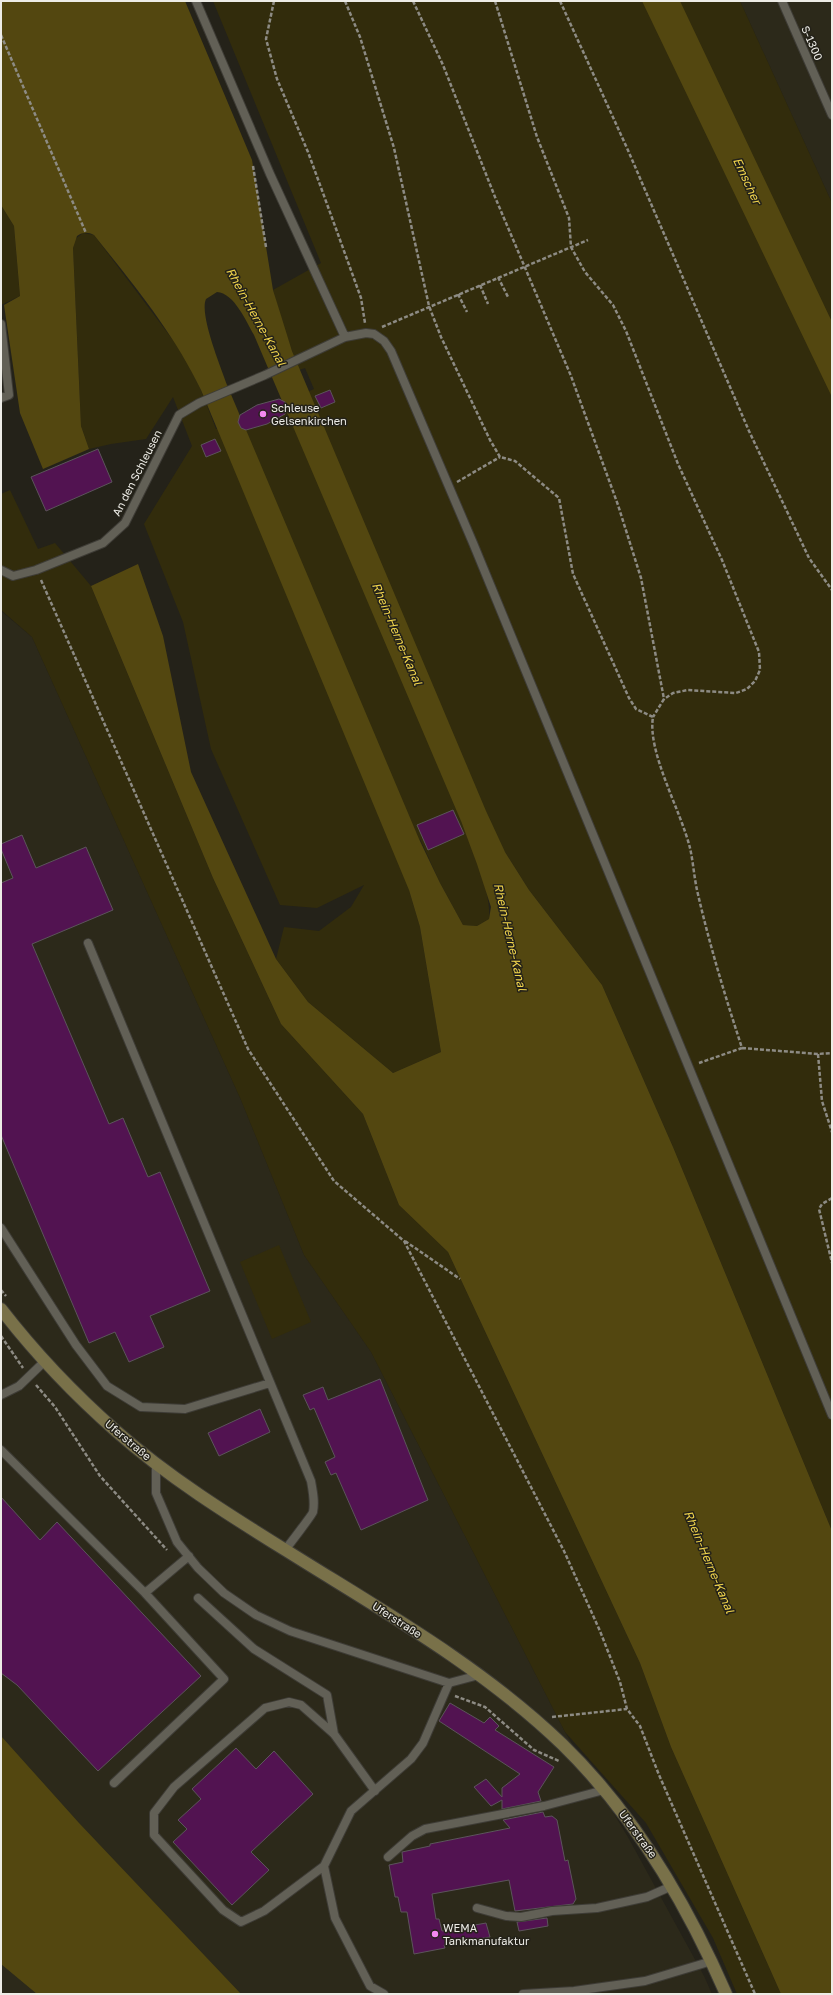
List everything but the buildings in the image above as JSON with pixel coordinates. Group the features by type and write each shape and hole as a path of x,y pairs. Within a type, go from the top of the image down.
{"main road":[{"name":"Uferstraße","path":"6,1305 45,1361 117,1432 156,1463 217,1506 433,1644 479,1676 533,1719 562,1745 604,1790 637,1832 672,1886 712,1961 726,1994"}],"lane":[{"path":"196,1 270,174 345,337"},
{"name":"S-1300","path":"782,1 832,115"},
{"path":"1,324 8,395 1,398"},
{"path":"370,333 384,341 391,351 449,487 832,1415"},
{"name":"An den Schleusen","path":"1,570 13,576 36,570 103,543 125,523 179,416 199,403 266,375 345,337 370,333"},
{"path":"88,943 311,1481 314,1500 312,1514 285,1550"},
{"path":"1,1228 76,1345 108,1386 141,1407 185,1409 270,1383"},
{"path":"1,1395 19,1386 45,1361"},
{"path":"1,1450 145,1593 224,1679 114,1783"},
{"path":"156,1463 156,1493 178,1542 198,1568 224,1593 256,1614 290,1631 449,1683 479,1676"},
{"path":"145,1593 188,1556"},
{"path":"198,1598 254,1649 327,1695 334,1734"},
{"path":"375,1790 334,1734 301,1705 289,1702 265,1708 174,1787 154,1813 154,1835 223,1910 241,1922 264,1911 324,1866 351,1811 411,1759 423,1743 449,1683"},
{"path":"388,1857 412,1836 425,1829 544,1806 604,1790"},
{"path":"324,1866 335,1918 370,1986 384,1994"},
{"path":"477,1908 506,1916 521,1917 552,1912 597,1908 647,1897 672,1886"},
{"path":"523,1994 574,1991 645,1981 712,1961"}],"path":[{"path":"274,1 266,39 277,79 308,152 361,298 370,333 378,328 429,306 588,240"},
{"path":"345,1 360,38 394,148 429,306 444,344 490,440 500,457 515,461 558,498 573,574 583,600 629,698 636,709 653,717"},
{"path":"413,1 442,65 523,266 570,376 624,522 641,578 664,700"},
{"path":"495,1 537,137 569,218 571,247 585,272 613,305 626,331 678,464 722,560 759,652 760,670 755,681 747,689 736,693 688,690 673,693 664,700 653,717 651,729 655,747 690,847 697,890 742,1048"},
{"path":"560,1 626,148 749,431 809,558 832,590"},
{"path":"1,35 86,233"},
{"path":"252,160 266,247"},
{"path":"498,277 508,297"},
{"path":"480,285 488,304"},
{"path":"458,294 467,312"},
{"path":"449,487 500,457"},
{"path":"36,570 248,1049 334,1181 404,1241 460,1279"},
{"path":"689,1067 742,1048 818,1054 832,1053"},
{"path":"818,1054 822,1101 832,1132"},
{"path":"832,1198 822,1204 819,1210 832,1263"},
{"path":"404,1241 564,1551 600,1631 620,1682 627,1709 640,1726 659,1775 755,1994"},
{"path":"1,1290 6,1305"},
{"path":"533,1719 627,1709"},
{"path":"546,1712 552,1717"}],"shaded area":[{"path":"213,1 740,1 832,203 832,1531 673,1147 602,985 529,890 505,852 461,821 480,870 489,908 489,919 477,926 463,925 440,883 420,839 409,890 420,927 441,1052 393,1073 308,1002 276,959 284,927 319,931 351,907 364,885 317,908 280,905 211,749 183,622 144,524 192,446 173,397 146,439 89,449 81,426 73,248 74,240 83,233 94,235 182,352 201,390 216,429 238,422 246,430 267,424 285,414 287,407 285,402 314,389 305,368 299,370 282,323 273,290 321,263"},
{"path":"740,1 832,1 832,203"},
{"path":"1,205 14,226 20,296 1,305"},
{"path":"10,490 38,549 55,543 91,586 213,878 281,1024 363,1114 399,1205 448,1252 640,1663 671,1747 781,1994 737,1994 713,1938 646,1823 565,1732 371,1352 304,1255 241,1100 32,637 1,610 1,494"},
{"path":"1,611 32,637 241,1100 304,1255 371,1352 565,1732 629,1839 704,1976 712,1994 1,1994"},
{"path":"279,1245 311,1322 272,1339 240,1262"}],"water":[{"name":"Rhein-Herne-Kanal","path":"1,1 185,1 252,160 273,290 292,351 486,811 505,852 529,890 602,985 673,1147 832,1531 832,1994 781,1994 671,1747 640,1663 448,1252 399,1205 363,1114 281,1024 213,878 91,586 138,564 163,636 191,772 276,959 308,1002 393,1073 441,1052 420,927 409,890 201,390 166,329 94,235 86,233 77,236 73,248 81,426 89,449 43,469 20,413 4,305 20,296 14,226 1,205","holes":["217,292 223,294 234,302 254,335 461,821 491,907 489,919 477,926 463,925 440,883 419,839 227,385 205,316 206,299"]},
{"name":"Emscher","path":"642,1 680,1 832,322 832,397"},
{"path":"1,1736 79,1823 241,1994 37,1994 1,1964"}],"place":[{"name":"Schleuse Gelsenkirchen","path":"263,414"},
{"name":"WEMA Tankmanufaktur","path":"435,1934"}]}
